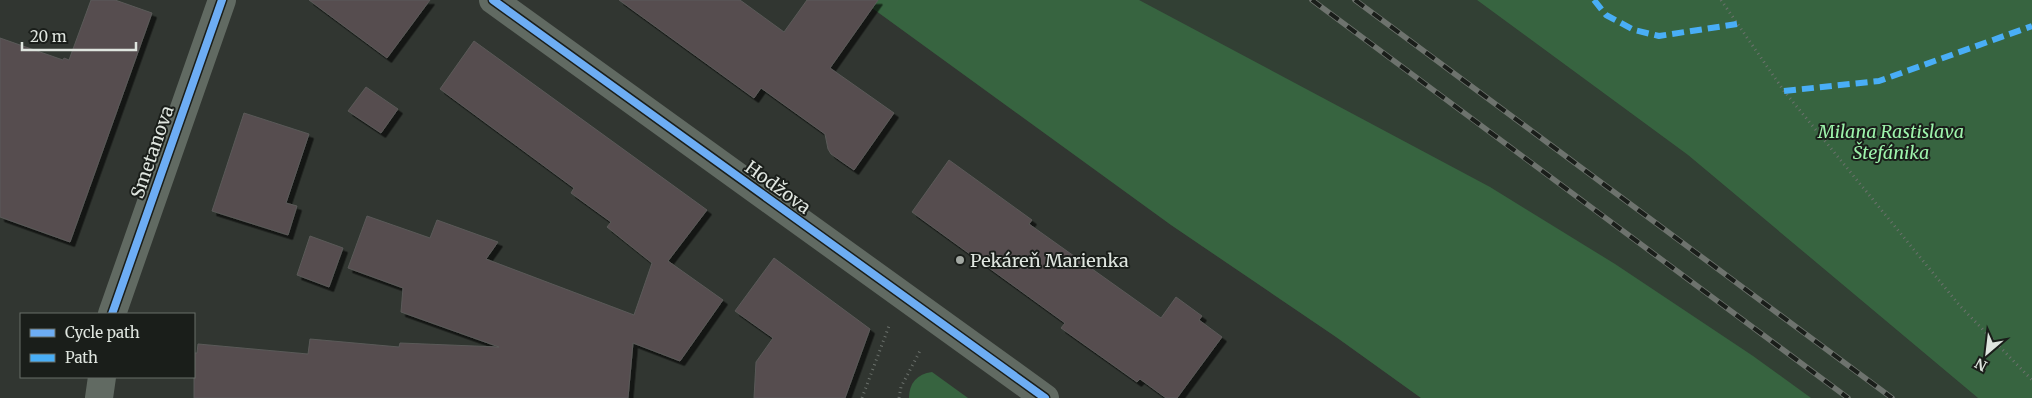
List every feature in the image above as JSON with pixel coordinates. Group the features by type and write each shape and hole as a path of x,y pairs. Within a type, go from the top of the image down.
{"street":[{"name":"Smetanova","path":"112,313 222,0"},
{"name":"Hodžova","path":"493,0 1046,398"},
{"path":"100,398 102,378"}],"path":[{"path":"1721,0 1784,91 1941,283 1960,306 2032,380"},
{"path":"862,398 889,325"},
{"path":"899,398 901,387 921,349"}],"shaded area":[{"path":"861,0 1477,0 1688,155 1978,398 1421,398 1336,337 1171,225"}],"green space":[{"path":"861,0 1139,0 1490,187 1615,264 1753,356 1811,398 1421,398 1336,337 1171,225"},
{"name":"Milana Rastislava Štefánika","path":"1477,0 2032,0 2032,398 1978,398 1688,155"},
{"path":"932,372 968,398 909,398 910,388 915,380 922,375"}],"building":[{"path":"91,0 115,0 152,13 70,242 0,217 0,38 63,60 64,58 69,60"},
{"path":"309,0 430,0 387,58"},
{"path":"619,0 740,0 784,32 807,0 878,0 830,68 894,113 854,170 831,154 825,134 761,88 754,98"},
{"path":"474,41 707,210 668,261 723,300 680,361 633,343 628,398 194,398 195,353 197,353 198,344 308,354 310,339 399,347 400,343 499,347 401,312 403,288 348,268 367,216 430,238 437,220 498,242 486,259 634,315 652,263 607,227 611,222 571,193 574,188 440,89"},
{"path":"366,87 398,109 381,133 348,111"},
{"path":"244,113 309,134 286,203 297,206 288,235 212,211"},
{"path":"949,160 1032,220 1029,224 1161,318 1176,297 1202,316 1199,320 1222,337 1177,398 1166,398 1140,379 1137,382 1061,328 1065,323 912,212"},
{"path":"310,236 343,248 329,287 297,275"},
{"path":"774,258 870,329 845,398 754,398 756,362 773,338 735,311"}],"railway":[{"path":"1312,0 1848,398"},
{"path":"1355,0 1892,398"}],"marked path":[{"path":"1594,0 1606,15 1634,30 1659,36 1737,24"},
{"path":"1784,91 1879,81 2032,26"}],"cycle path":[{"path":"112,313 222,0"},
{"path":"493,0 1045,398"}],"place":[{"name":"Pekáreň Marienka","path":"960,260"}]}
